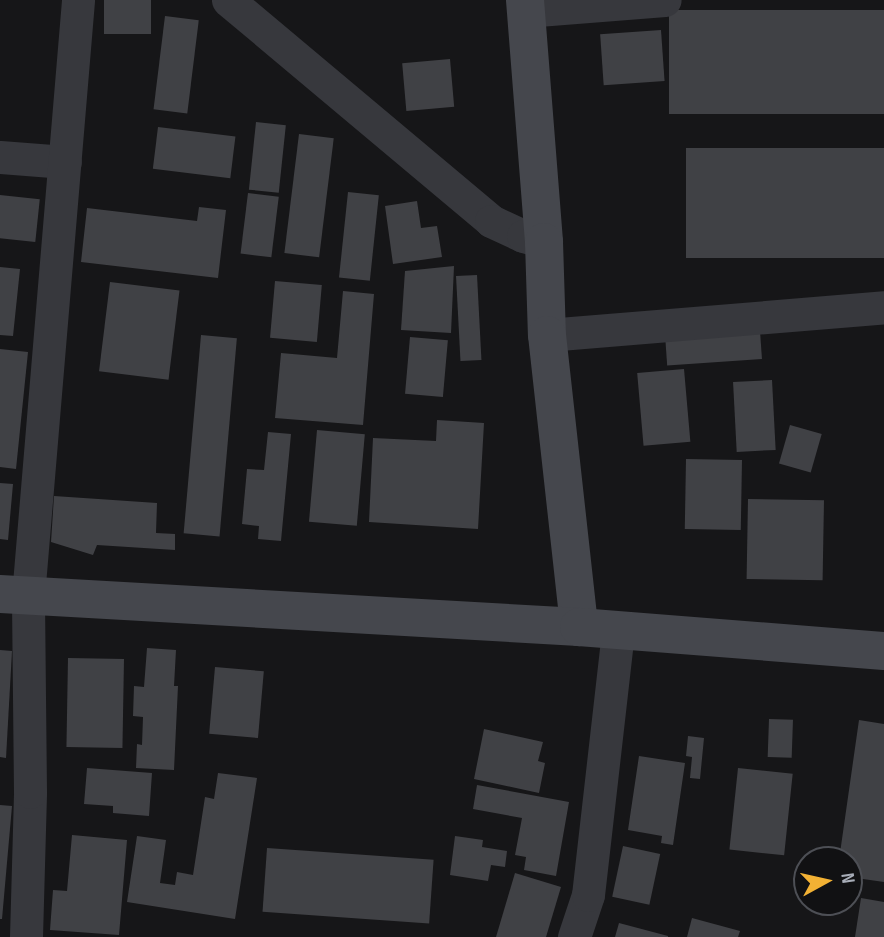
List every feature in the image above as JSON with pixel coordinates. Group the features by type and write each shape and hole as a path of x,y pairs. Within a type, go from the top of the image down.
{"street":[{"path":"26,937 30,792 14,595 65,162 78,0"},
{"path":"228,0 491,221 523,236 544,242"},
{"path":"579,627 547,335 544,242 525,5 665,0"},
{"path":"0,157 65,162"},
{"path":"547,335 884,307"},
{"path":"14,595 579,627 884,651"},
{"path":"574,937 588,895 618,631"}],"building":[{"path":"104,0 151,0 151,34 104,34"},
{"path":"669,10 884,10 884,114 669,114"},
{"path":"165,16 199,20 187,113 154,109"},
{"path":"661,30 665,81 604,85 600,34"},
{"path":"450,59 454,107 406,111 402,63"},
{"path":"256,122 286,125 279,193 249,190"},
{"path":"158,127 235,137 230,178 153,169"},
{"path":"299,134 334,138 319,257 284,253"},
{"path":"686,148 884,148 884,258 686,258"},
{"path":"348,192 379,195 370,281 339,278"},
{"path":"248,193 279,197 271,257 241,254"},
{"path":"0,195 40,199 35,242 0,238"},
{"path":"417,201 421,228 437,226 442,257 393,264 385,206"},
{"path":"199,207 226,210 218,278 81,262 87,208 197,221"},
{"path":"454,266 451,333 401,330 405,271"},
{"path":"0,267 20,269 13,336 0,335"},
{"path":"477,275 481,360 460,361 456,276"},
{"path":"275,281 322,285 317,342 270,338"},
{"path":"110,282 179,291 169,380 99,371"},
{"path":"343,291 374,294 363,425 275,418 281,353 337,358"},
{"path":"760,331 762,359 667,366 665,338"},
{"path":"201,335 237,338 220,536 184,533"},
{"path":"410,337 448,340 443,397 405,394"},
{"path":"0,349 28,352 16,469 0,467"},
{"path":"684,369 690,442 644,446 637,373"},
{"path":"772,380 776,450 737,452 733,382"},
{"path":"437,420 484,423 478,529 369,522 373,438 436,441"},
{"path":"790,425 822,434 811,473 779,463"},
{"path":"317,430 365,434 357,526 309,522"},
{"path":"268,432 291,434 281,541 258,539 259,526 242,524 247,469 264,470"},
{"path":"686,459 742,460 741,530 685,529"},
{"path":"0,483 13,484 8,540 0,539"},
{"path":"54,496 157,503 156,533 175,534 175,550 97,545 93,555 51,542"},
{"path":"748,499 824,500 823,580 747,579"},
{"path":"147,648 176,650 174,686 178,686 174,770 136,768 137,744 142,745 143,717 133,716 134,686 144,687"},
{"path":"0,650 12,651 6,758 0,757"},
{"path":"68,658 124,659 122,748 66,747"},
{"path":"215,667 264,671 258,738 209,734"},
{"path":"769,719 793,720 792,758 768,757"},
{"path":"859,720 884,724 884,882 863,879 863,846 841,846"},
{"path":"484,729 543,742 538,761 545,763 539,793 474,779"},
{"path":"688,736 704,738 700,779 690,778 692,757 686,756"},
{"path":"639,756 685,763 673,845 661,843 662,836 628,830"},
{"path":"87,768 152,773 149,816 113,813 113,806 84,804"},
{"path":"738,768 793,774 784,855 729,850"},
{"path":"218,773 257,778 235,919 127,902 137,836 166,840 160,883 175,885 177,872 193,875 205,797 214,799"},
{"path":"477,785 569,802 556,876 524,870 526,857 515,855 522,818 473,809"},
{"path":"0,805 12,806 2,919 0,919"},
{"path":"72,835 127,840 119,935 50,930 53,890 67,891"},
{"path":"455,836 483,840 482,847 507,851 505,867 491,865 488,881 450,875"},
{"path":"623,846 660,854 649,905 612,897"},
{"path":"267,848 434,860 429,923 263,912"},
{"path":"515,873 561,887 546,937 496,937"},
{"path":"863,898 884,902 884,937 855,937 858,916 863,916"},
{"path":"692,918 740,931 738,937 687,937"},
{"path":"619,923 668,936 668,937 615,937"}]}
